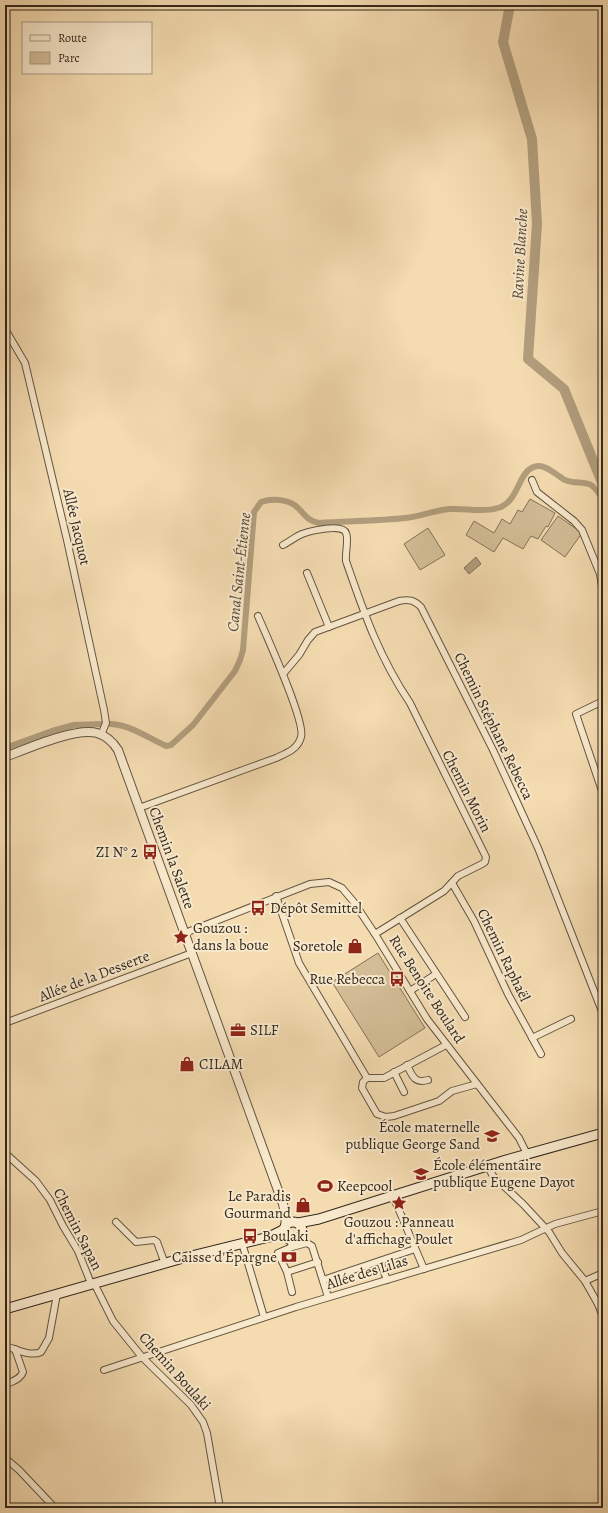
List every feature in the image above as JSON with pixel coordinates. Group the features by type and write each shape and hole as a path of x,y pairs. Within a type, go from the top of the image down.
{"main road":[{"path":"288,1236 290,1223 298,1226 527,1154 603,1133"},
{"path":"5,1309 242,1243 269,1237 288,1236 297,1238 300,1236 298,1226"}],"street":[{"name":"Allée Jacquot","path":"5,329 25,363 67,540 104,710 106,723 100,735"},
{"path":"532,480 537,492 574,520 582,530 600,574 603,593"},
{"path":"283,545 300,535 311,531 336,528 343,529 347,534 345,548 346,561 364,614"},
{"path":"307,573 329,627"},
{"name":"Chemin Stéphane Rebecca","path":"283,674 299,655 313,634 375,609 405,599 412,600 421,607 493,750 538,848 603,1014"},
{"name":"Chemin Morin","path":"364,614 383,658 410,703 486,857 485,862 458,876 444,891 375,934"},
{"path":"139,808 276,758 292,751 296,747 302,732 300,722 283,674 258,616"},
{"path":"603,701 576,714 603,794"},
{"path":"5,757 61,737 89,732 100,735"},
{"name":"Chemin la Salette","path":"100,735 112,741 118,750 283,1204 288,1236"},
{"name":"Rue Benoite Boulard","path":"276,896 310,884 329,882 342,888 353,901 375,934 427,1019 519,1138 527,1154"},
{"name":"Chemin Raphaël","path":"452,884 474,921 508,994 541,1054"},
{"path":"185,933 276,896 299,963 367,1078"},
{"path":"400,918 465,1016"},
{"name":"Allée de la Desserte","path":"5,1023 192,953"},
{"path":"410,991 436,974"},
{"path":"532,1038 571,1019"},
{"path":"367,1078 384,1078 446,1045"},
{"path":"407,1065 414,1078 422,1082 428,1080"},
{"path":"394,1072 404,1092"},
{"path":"367,1078 362,1088 377,1114 386,1117 394,1116 439,1101 452,1091 476,1084"},
{"name":"Chemin Sapan","path":"5,1153 36,1180 43,1189 74,1244 90,1281 93,1284"},
{"path":"488,1167 493,1176 523,1204 546,1229 562,1253 585,1281 598,1304 603,1317"},
{"path":"393,1196 424,1269"},
{"name":"Chemin la Salette","path":"283,1204 298,1226"},
{"name":"Allée des Lilas","path":"104,1370 328,1297 521,1240 565,1221 603,1211"},
{"path":"116,1222 136,1242 154,1240 157,1242 165,1264"},
{"path":"292,1292 287,1272 278,1253 288,1236 312,1246 328,1297"},
{"path":"242,1243 264,1318"},
{"path":"323,1280 415,1249"},
{"path":"380,1261 387,1280"},
{"path":"287,1272 318,1262"},
{"path":"585,1281 603,1273"},
{"name":"Chemin Boulaki","path":"93,1284 96,1287 113,1321 142,1357 191,1405 203,1422 208,1433 220,1508"},
{"path":"5,1346 35,1354 41,1352 45,1348 49,1338 57,1294"},
{"path":"5,1384 19,1378 23,1372 15,1349"},
{"path":"5,1458 19,1470 55,1508"}],"green space":[{"path":"530,499 555,513 548,527 546,526 538,539 531,536 523,549 503,538 494,552 466,535 474,521 494,533 502,519 510,524 518,510 522,512"},
{"path":"558,516 582,533 565,557 541,540"},
{"path":"428,528 445,555 420,570 404,544"},
{"path":"378,953 425,1028 379,1057 332,982"}],"shaded area":[{"path":"476,557 481,564 469,574 464,568"}],"waterway":[{"name":"Ravine Blanche","path":"510,5 503,42 532,139 537,224 528,359 564,389 603,485"},
{"name":"Canal Saint-Étienne","path":"111,724 132,729 166,746 171,745 193,725 235,671 243,650 254,512 261,502 270,500 286,501 295,505 305,516 319,523 405,518 450,509 492,509 498,508 511,499 526,472 531,468 538,466 545,467 565,480 591,485 603,499"},
{"name":"Canal Saint-Étienne","path":"5,748 52,731 74,725 103,724"}],"place":[{"name":"ZI N° 2","path":"150,852"},
{"name":"Dépôt Semittel","path":"258,908"},
{"name":"Gouzou : dans la boue","path":"181,937"},
{"name":"Soretole","path":"355,946"},
{"name":"Rue Rebecca","path":"397,979"},
{"name":"SILF","path":"238,1030"},
{"name":"CILAM","path":"187,1064"},
{"name":"École maternelle publique George Sand","path":"492,1136"},
{"name":"École élémentaire publique Eugene Dayot","path":"421,1174"},
{"name":"Keepcool","path":"325,1186"},
{"name":"Gouzou : Panneau d'affichage Poulet","path":"399,1203"},
{"name":"Le Paradis Gourmand","path":"303,1205"},
{"name":"Boulaki","path":"250,1236"},
{"name":"Caisse d'Épargne","path":"289,1257"}]}
